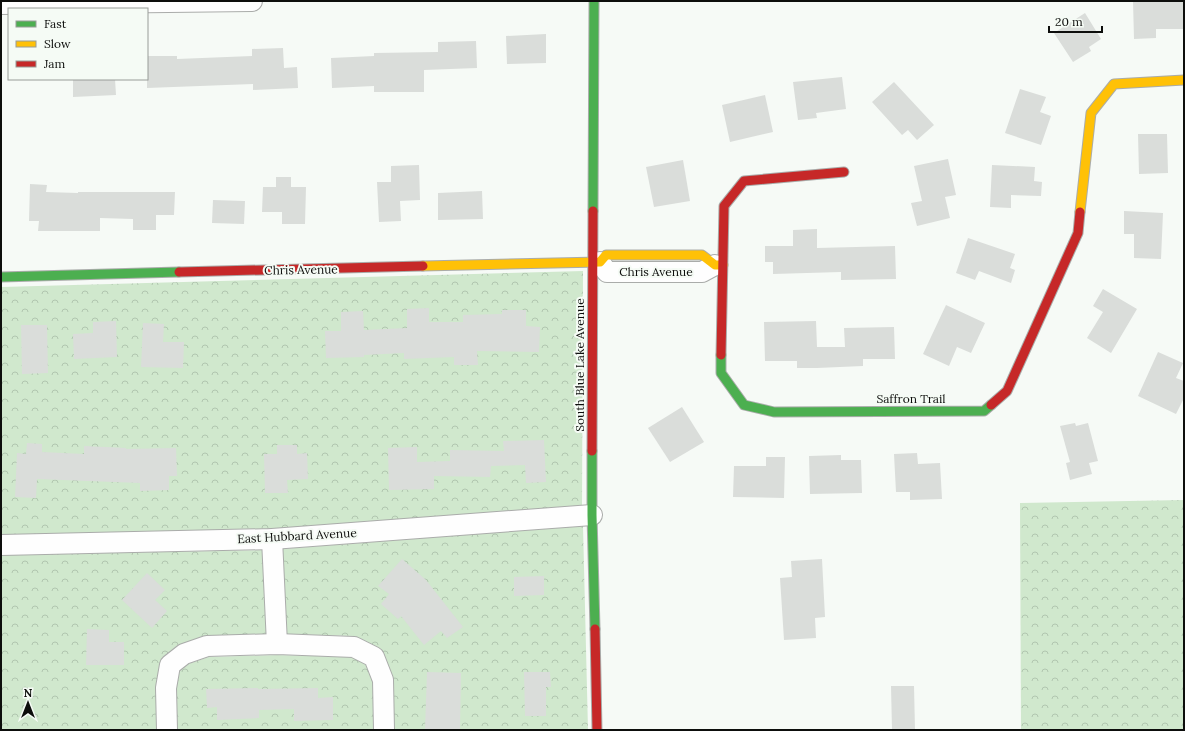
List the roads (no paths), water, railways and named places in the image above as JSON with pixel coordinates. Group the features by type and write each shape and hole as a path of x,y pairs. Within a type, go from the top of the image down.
{"street":[{"path":"1,4 54,2 252,1"},
{"name":"South Blue Lake Avenue","path":"594,1 596,262 592,515 597,730"},
{"name":"Saffron Trail","path":"844,172 744,181 724,206 719,265 721,373 744,404 774,412 984,411 1007,392 1078,233 1091,113 1114,84 1184,80"},
{"name":"Chris Avenue","path":"1,277 596,262 607,272 702,272 719,265"},
{"name":"East Hubbard Avenue","path":"1,545 272,539 592,515"},
{"path":"272,539 277,644"},
{"path":"167,730 166,688 170,665 184,654 207,646 277,644 354,647 374,657 383,680 384,730"}]}
